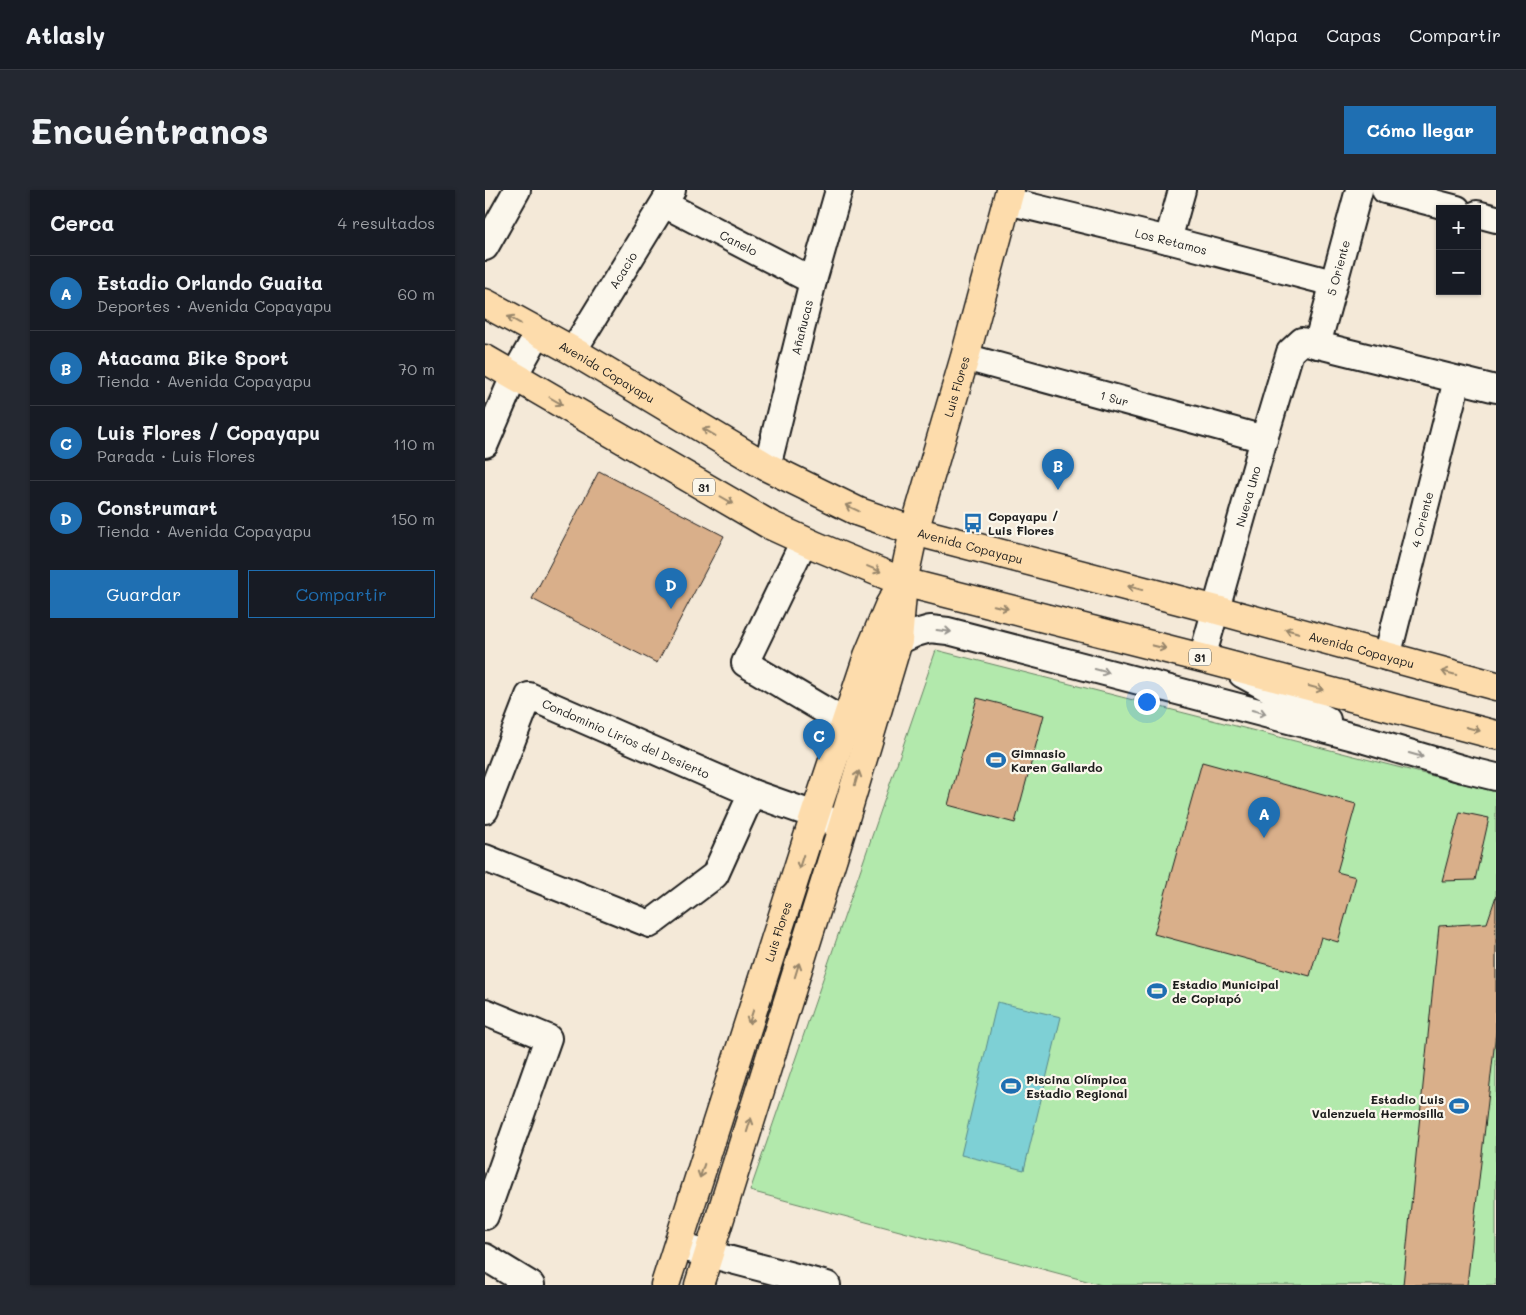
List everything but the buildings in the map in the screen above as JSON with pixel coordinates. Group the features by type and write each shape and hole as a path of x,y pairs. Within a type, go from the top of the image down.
{"main road":[{"name":"Luis Flores","path":"699,1285 843,825 898,641 903,582 914,531 965,357 1009,195"},
{"name":"Avenida Copayapu","path":"485,304 573,351 767,467 859,512 914,531 1217,610 1496,686"},
{"name":"31","path":"485,359 762,520 804,541 903,582 1496,735"},
{"name":"Luis Flores","path":"665,1285 868,656 889,606 903,582"}],"street":[{"path":"485,247 517,190"},
{"name":"Añañucas","path":"767,467 813,281 839,190"},
{"path":"1168,240 1182,190"},
{"name":"5 Oriente","path":"1309,343 1333,283 1359,190"},
{"path":"1385,190 1442,205"},
{"name":"Los Retamos","path":"1009,195 1168,240 1333,283"},
{"name":"Canelo","path":"668,197 813,281"},
{"name":"Acacio","path":"573,351 668,197"},
{"path":"1481,215 1496,219"},
{"path":"485,444 514,376 538,333"},
{"path":"1309,343 1496,388"},
{"name":"Nueva Uno","path":"1213,661 1217,610 1290,352 1309,343"},
{"name":"1 Sur","path":"965,357 1264,439"},
{"name":"4 Oriente","path":"1387,657 1457,380"},
{"path":"804,541 745,663 846,723"},
{"path":"898,641 930,629 948,630 1365,740 1496,777"},
{"path":"1213,661 1365,740"},
{"name":"Condominio Lirios del Desierto","path":"485,810 529,696 752,794 843,825"},
{"path":"485,858 651,924 715,875 752,794"},
{"path":"485,1012 548,1038 485,1216"},
{"path":"678,1246 827,1285"},
{"path":"485,1257 531,1285"}],"green space":[{"name":"Estadio Municipal de Copiapó","path":"936,650 1496,792 1496,1285 1102,1285 750,1191"}],"water":[{"name":"Piscina Olímpica Estadio Regional","path":"997,1002 1061,1017 1024,1170 961,1155"}],"place":[{"name":"Atacama Bike Sport","path":"1058,490"},
{"name":"Copayapu / Luis Flores","path":"973,523"},
{"name":"Construmart","path":"671,609"},
{"name":"Luis Flores / Copayapu","path":"819,760"},
{"name":"Gimnasio Karen Gallardo","path":"996,760"},
{"name":"Estadio Orlando Guaita","path":"1264,838"},
{"name":"Estadio Municipal de Copiapó","path":"1157,991"},
{"name":"Piscina Olímpica Estadio Regional","path":"1011,1086"},
{"name":"Estadio Luis Valenzuela Hermosilla","path":"1459,1106"}]}
